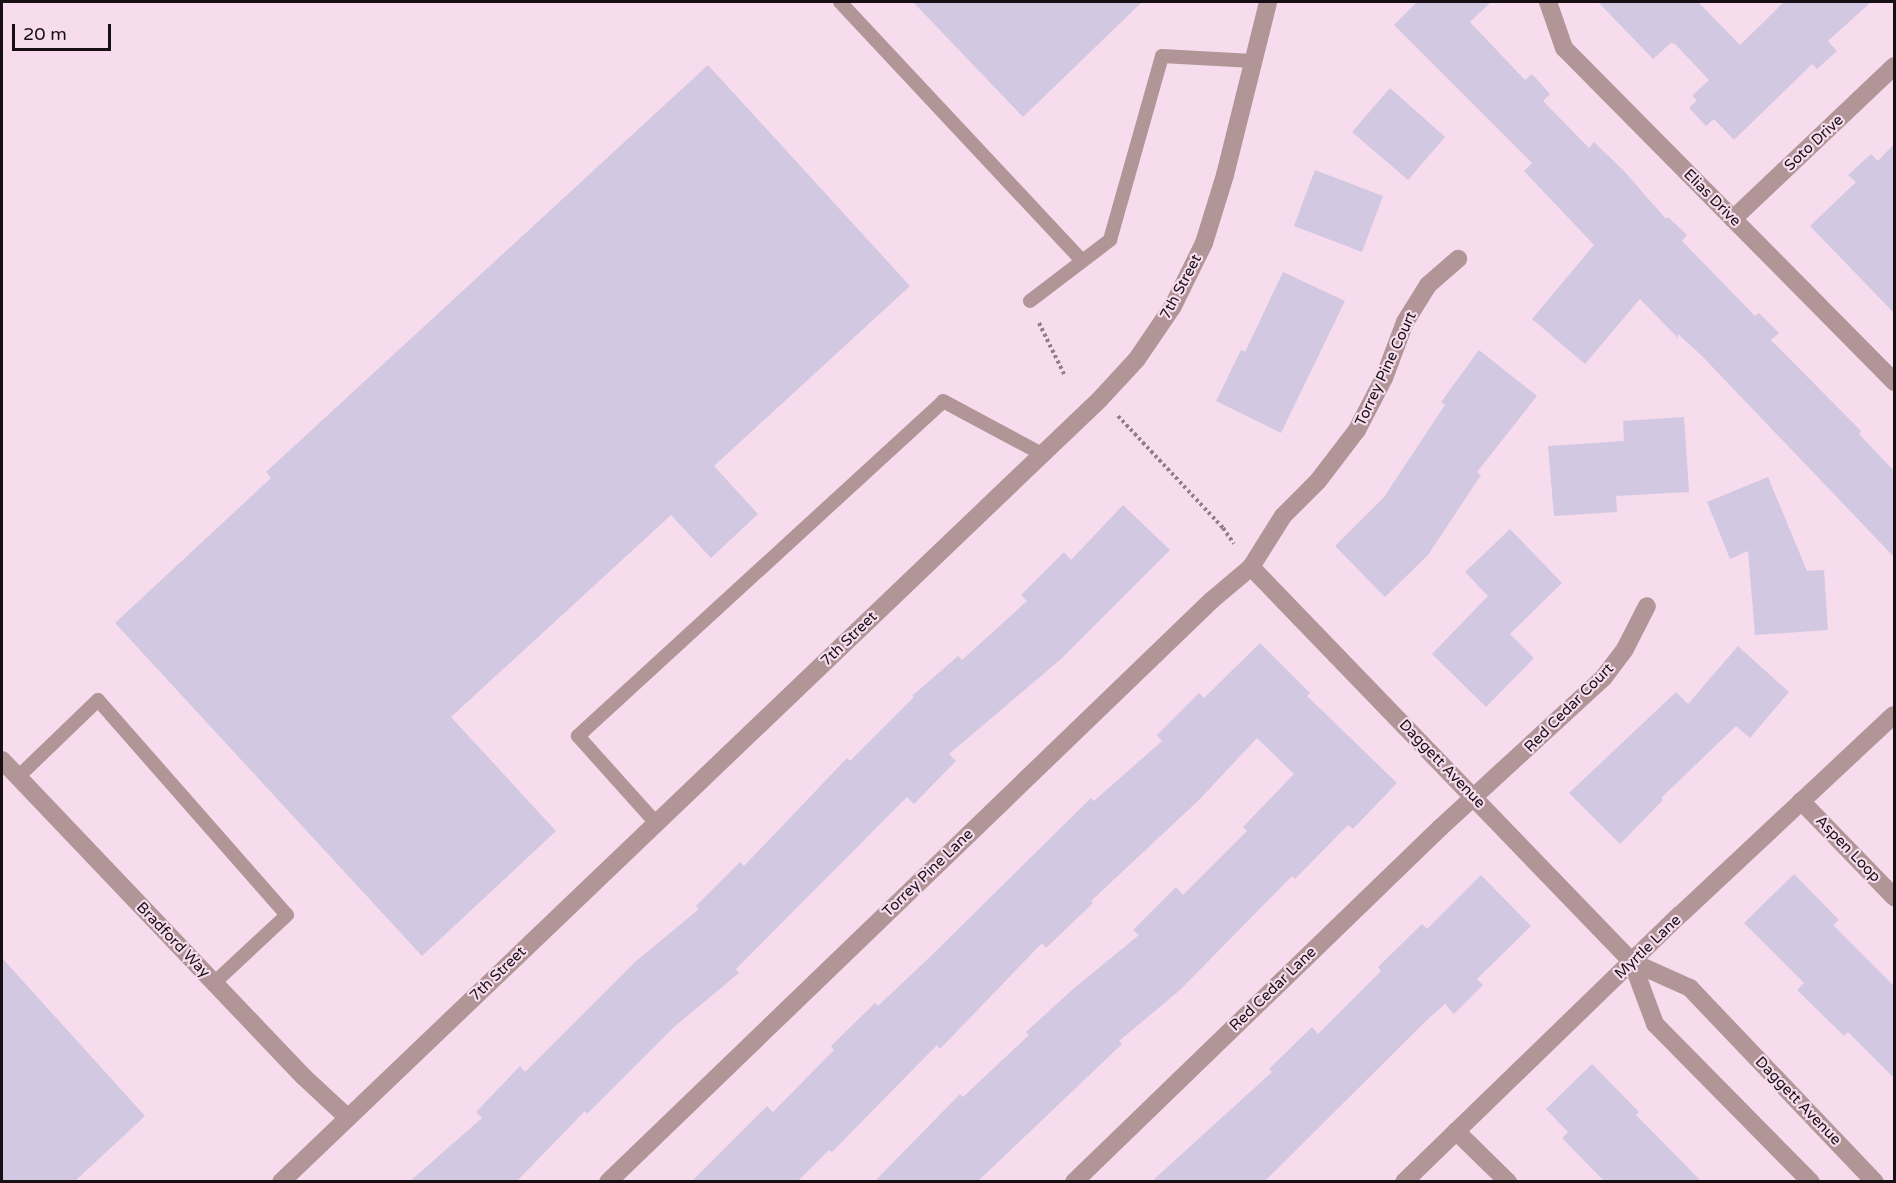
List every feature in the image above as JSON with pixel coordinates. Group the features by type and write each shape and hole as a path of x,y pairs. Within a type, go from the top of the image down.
{"street":[{"name":"7th Street","path":"281,1182 1101,398 1137,359 1173,306 1204,243 1226,175 1268,2"},
{"name":"Elias Drive","path":"1548,2 1564,48 1894,382"},
{"name":"Soto Drive","path":"1732,219 1894,66"},
{"name":"Torrey Pine Court","path":"1251,567 1283,516 1318,481 1357,430 1384,378 1405,322 1428,285 1458,259"},
{"name":"Daggett Avenue","path":"1251,567 1632,962 1690,988 1875,1182"},
{"name":"Torrey Pine Lane","path":"608,1182 1203,609 1251,567"},
{"name":"Red Cedar Court","path":"1474,797 1604,677 1625,649 1647,606"},
{"name":"Myrtle Lane","path":"1404,1182 1632,962 1894,715"},
{"name":"Bradford Way","path":"2,760 304,1077 348,1118"},
{"name":"Red Cedar Lane","path":"1074,1182 1474,797"},
{"name":"Aspen Loop","path":"1801,801 1894,897"},
{"name":"Daggett Avenue","path":"1632,962 1655,1024 1810,1182"},
{"path":"1456,1131 1508,1182"}],"lane":[{"path":"840,2 1082,261"},
{"path":"1030,301 1110,240 1162,56 1253,61"},
{"path":"656,823 578,736 944,401 1042,454"},
{"path":"18,777 98,700 287,915 214,983"}],"path":[{"path":"1030,301 1065,376"},
{"path":"1101,398 1222,528 1251,567"}],"building":[{"path":"913,2 1142,2 1023,117"},
{"path":"1417,2 1491,2 1470,22 1525,80 1532,74 1550,94 1543,101 1589,148 1594,142 1623,170 1666,219 1668,217 1687,235 1682,241 1755,316 1759,313 1779,333 1771,340 1861,431 1859,434 1894,471 1894,557 1702,356 1678,334 1678,338 1640,299 1585,364 1532,319 1594,245 1524,171 1532,163 1394,25"},
{"path":"1598,2 1698,2 1740,45 1784,2 1871,2 1828,41 1837,51 1817,69 1812,64 1734,140 1714,119 1706,126 1689,108 1697,100 1692,96 1709,80 1675,44 1671,43 1653,59"},
{"path":"708,65 910,286 714,466 758,514 711,558 671,515 451,717 556,831 422,956 115,623 271,478 266,472"},
{"path":"1390,88 1445,137 1408,180 1352,132"},
{"path":"1894,144 1894,313 1810,226 1856,182 1848,175 1871,154 1878,161"},
{"path":"1315,170 1383,196 1362,252 1294,226"},
{"path":"1283,272 1345,301 1281,433 1216,401 1241,350 1245,352"},
{"path":"1479,350 1537,396 1477,472 1481,475 1428,555 1385,597 1335,546 1384,497 1445,405 1441,402"},
{"path":"1684,417 1689,492 1616,496 1617,512 1554,516 1548,446 1624,441 1623,421"},
{"path":"1768,477 1807,571 1824,570 1828,630 1755,635 1748,551 1730,559 1707,502"},
{"path":"1123,505 1170,550 1061,659 949,754 956,761 914,804 907,797 736,969 739,973 674,1027 587,1114 585,1111 516,1182 409,1182 482,1118 476,1112 520,1066 525,1072 635,962 699,909 696,906 740,862 744,866 847,758 850,761 914,697 912,696 958,656 962,660 1027,601 1021,595 1064,552 1071,560"},
{"path":"1510,529 1562,583 1510,634 1534,658 1486,707 1432,654 1488,596 1465,572"},
{"path":"1260,643 1310,693 1307,696 1397,783 1353,829 1348,825 1295,879 1292,876 1180,990 1119,1041 1122,1044 977,1182 874,1182 960,1094 963,1097 1029,1035 1026,1032 1072,990 1139,935 1133,930 1176,887 1183,895 1247,831 1243,827 1294,774 1257,738 1199,800 1091,901 1093,903 1046,948 1042,943 940,1049 937,1045 832,1152 829,1150 797,1182 691,1182 767,1106 773,1112 834,1050 831,1046 875,1003 878,1006 932,955 1091,798 1094,801 1162,741 1157,735 1199,693 1204,698"},
{"path":"1738,646 1789,692 1750,738 1736,726 1661,798 1663,800 1620,844 1569,793 1676,692 1688,704"},
{"path":"1794,874 1839,920 1833,925 1894,986 1894,1078 1848,1032 1844,1036 1797,990 1804,983 1744,923"},
{"path":"1481,875 1531,926 1477,979 1483,985 1454,1014 1445,1004 1428,1019 1264,1182 1151,1182 1272,1072 1269,1069 1312,1027 1318,1034 1381,971 1378,967 1422,924 1427,929"},
{"path":"2,958 145,1116 74,1182 2,1182"},
{"path":"1592,1064 1639,1112 1636,1115 1702,1182 1605,1182 1562,1138 1568,1132 1546,1109"}]}
